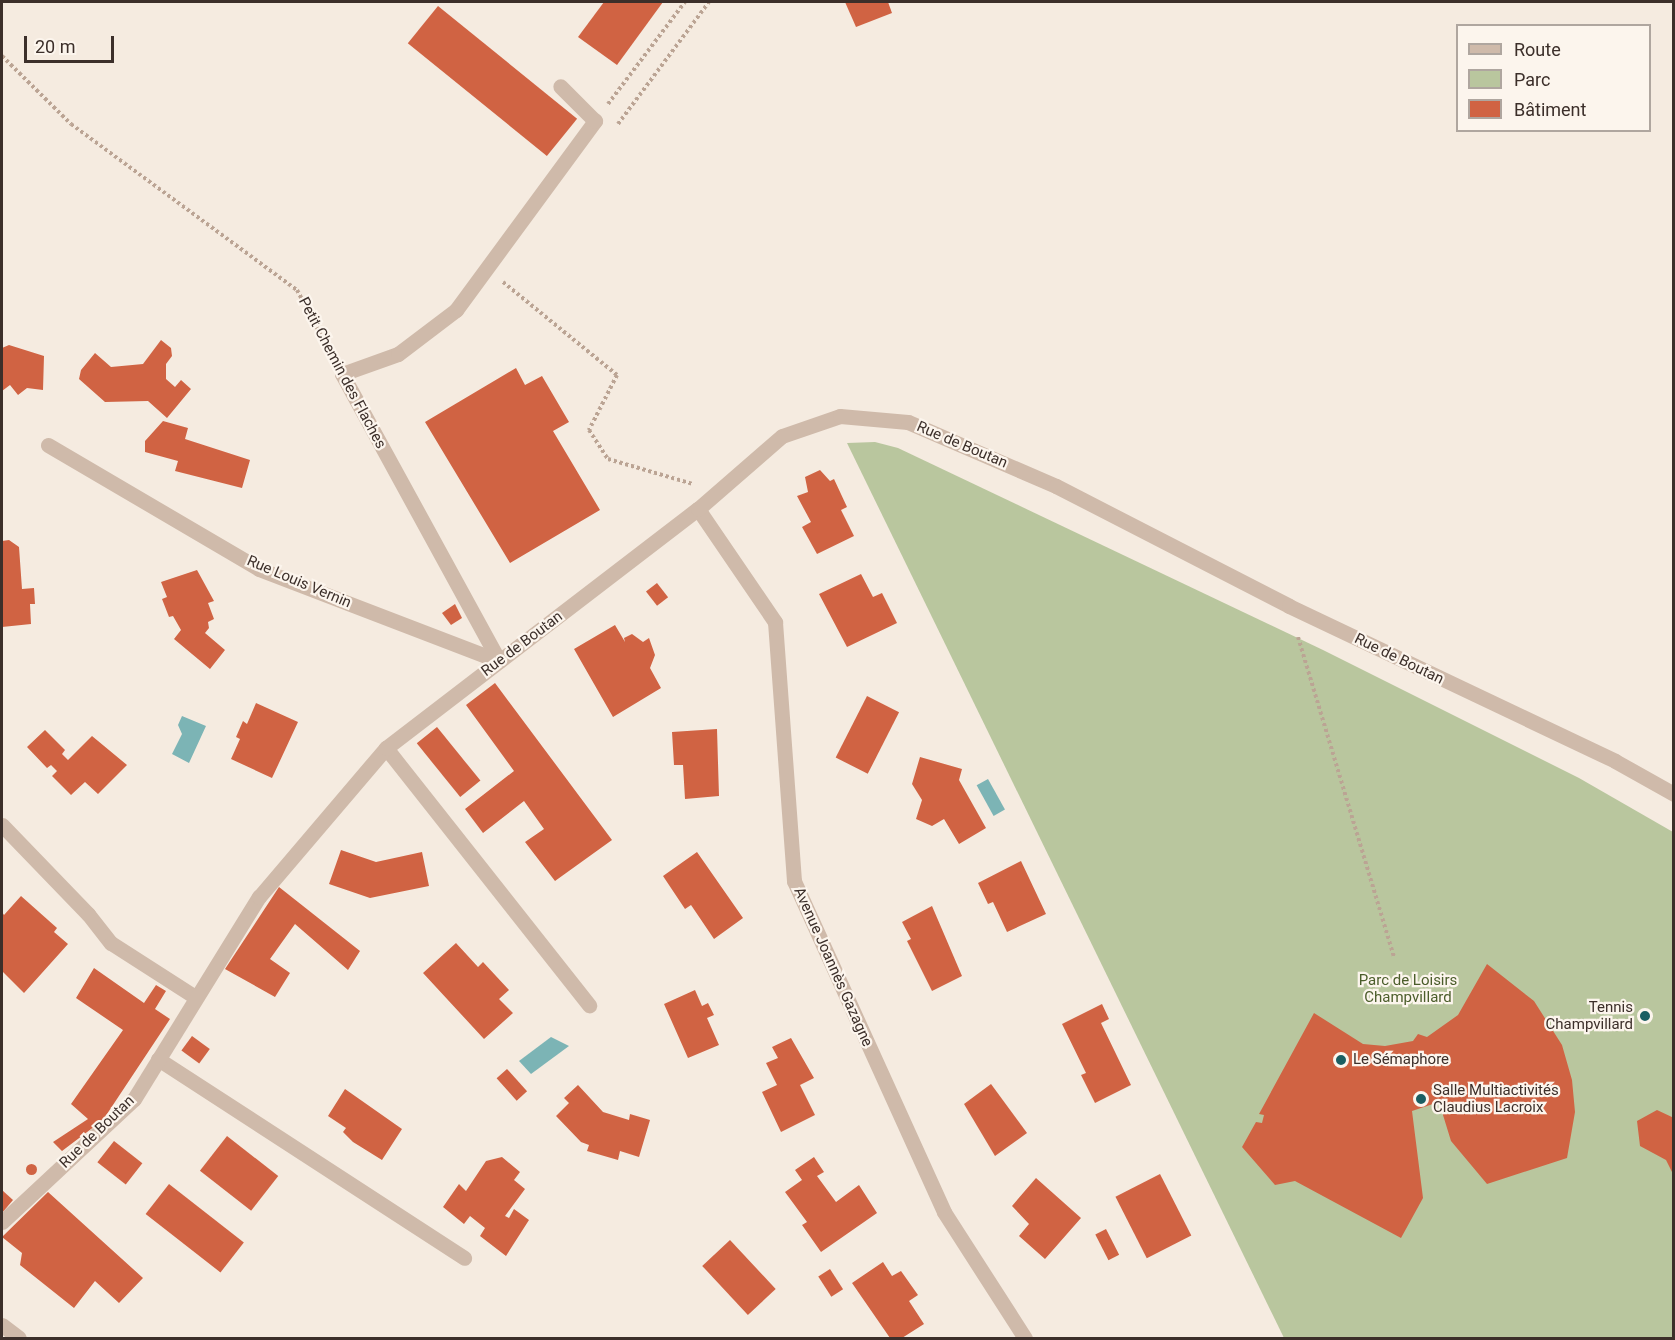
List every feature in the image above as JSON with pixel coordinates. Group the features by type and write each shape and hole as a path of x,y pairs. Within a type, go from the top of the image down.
{"street":[{"path":"342,374 399,354 456,310 595,121 560,86"},
{"name":"Petit Chemin des Flaches","path":"342,374 499,661"},
{"name":"Rue de Boutan","path":"2,1222 134,1099 195,997 259,897 386,748 698,509 716,490 782,436 840,416 908,422 1056,486 1289,606 1615,761 1674,794"},
{"name":"Rue Louis Vernin","path":"48,445 259,569 499,661"},
{"name":"Avenue Joannès Gazagne","path":"698,509 775,622 794,881 944,1212 1025,1338"},
{"path":"386,748 589,1005"},
{"path":"2,825 88,914 111,943 195,997"},
{"path":"158,1059 464,1258"},
{"path":"2,1325 19,1338"}],"path":[{"path":"595,121 685,2"},
{"path":"616,127 709,2"},
{"name":"Petit Chemin des Flaches","path":"2,56 71,124 297,290 342,374"},
{"path":"510,272 502,282 617,375 589,430 608,459 716,490"},
{"path":"1289,606 1394,958"}],"green space":[{"name":"Parc de Loisirs Champvillard","path":"875,442 898,448 1323,650 1579,778 1673,832 1673,1338 1284,1338 847,443"}],"water":[{"path":"182,716 206,726 189,763 172,754 182,734 178,725"},
{"path":"988,779 1005,810 994,816 977,785"},
{"path":"551,1037 569,1046 531,1074 519,1061"}],"building":[{"path":"604,2 663,2 617,65 578,37"},
{"path":"845,2 888,2 892,13 856,27"},
{"path":"438,6 577,119 547,156 408,43"},
{"path":"161,340 171,348 172,356 166,364 166,379 175,387 181,380 191,389 167,418 148,401 105,402 79,379 81,370 95,353 111,367 143,364"},
{"path":"9,345 44,356 43,390 27,388 18,395 10,385 2,391 2,348"},
{"path":"516,368 525,385 542,376 569,422 553,431 600,510 510,563 425,422"},
{"path":"163,421 188,428 185,439 250,460 242,488 175,471 178,461 145,452 145,441"},
{"path":"820,470 830,481 834,479 847,507 841,510 854,536 817,554 802,527 811,522 797,496 808,492 805,477"},
{"path":"9,540 19,547 22,589 34,588 35,604 30,604 31,624 2,627 2,541"},
{"path":"197,570 214,601 208,603 214,619 208,622 209,628 205,633 225,650 210,669 174,639 181,630 173,616 169,617 162,599 167,597 161,582"},
{"path":"861,574 873,597 882,593 897,623 847,647 819,594"},
{"path":"657,583 668,597 657,606 646,592"},
{"path":"455,604 462,618 451,625 442,613"},
{"path":"615,625 625,642 624,638 632,634 643,642 649,638 655,655 650,668 661,688 613,717 574,649"},
{"path":"495,683 612,840 555,881 525,842 544,829 524,801 483,833 465,809 514,771 466,705"},
{"path":"867,696 899,712 868,774 836,757"},
{"path":"256,703 298,722 272,778 231,759 240,739 236,737 243,721 247,724"},
{"path":"437,727 480,781 460,797 417,743"},
{"path":"717,729 719,796 685,799 683,765 674,765 672,732"},
{"path":"45,730 65,750 62,754 68,760 92,736 127,765 98,794 85,782 71,795 52,776 57,771 51,765 47,768 27,747"},
{"path":"920,757 962,769 959,780 986,828 959,844 944,819 932,826 916,819 922,800 912,784"},
{"path":"341,850 376,862 422,852 429,886 370,898 329,884"},
{"path":"697,852 743,918 714,939 691,905 685,909 663,876"},
{"path":"1021,861 1046,914 1007,932 993,902 988,904 978,883"},
{"path":"279,887 360,951 348,970 295,924 270,959 290,973 275,997 225,969"},
{"path":"21,896 57,928 54,932 68,944 24,993 2,971 2,912 4,915"},
{"path":"932,906 962,976 932,991 907,941 911,939 902,922"},
{"path":"456,943 478,967 483,962 509,990 499,999 513,1013 484,1039 423,973"},
{"name":"Salle Multiactivités Claudius Lacroix","path":"1487,964 1534,1001 1562,1045 1572,1080 1575,1112 1567,1158 1487,1184 1451,1141 1439,1102 1412,1111 1423,1198 1401,1238 1295,1181 1275,1185 1242,1147 1256,1122 1262,1123 1264,1115 1259,1114 1314,1013 1363,1044 1385,1046 1413,1041 1418,1034 1427,1037 1458,1015"},
{"path":"94,968 144,1003 156,985 166,991 155,1009 170,1019 103,1120 62,1151 53,1142 88,1119 71,1104 123,1030 76,998"},
{"path":"695,990 702,1006 708,1003 714,1015 707,1018 719,1045 688,1058 664,1004"},
{"path":"1102,1004 1109,1019 1101,1023 1131,1085 1095,1103 1081,1075 1086,1073 1062,1024"},
{"path":"192,1036 210,1049 199,1063 181,1051"},
{"path":"791,1038 814,1078 800,1085 815,1115 781,1132 762,1092 777,1085 766,1063 778,1058 772,1047"},
{"path":"507,1069 527,1091 517,1101 497,1078"},
{"path":"991,1084 1027,1133 995,1156 964,1104"},
{"path":"578,1085 603,1112 629,1120 630,1114 650,1120 639,1157 620,1151 618,1160 587,1151 589,1145 581,1142 556,1116 569,1103 564,1098"},
{"path":"345,1089 402,1129 382,1160 353,1142 343,1132 346,1128 328,1116"},
{"path":"1657,1110 1674,1118 1674,1176 1666,1160 1640,1146 1637,1121"},
{"path":"227,1136 278,1176 251,1211 200,1171"},
{"path":"114,1141 142,1163 126,1184 97,1162"},
{"path":"502,1157 520,1172 514,1180 525,1189 505,1216 509,1218 514,1209 529,1220 506,1256 480,1236 485,1228 470,1216 464,1224 443,1207 459,1184 466,1191 486,1161"},
{"path":"814,1157 824,1172 817,1176 836,1202 859,1185 877,1213 821,1252 802,1225 807,1222 785,1192 802,1180 795,1170"},
{"path":"31,1164 35,1165 35,1173 31,1174 27,1173 26,1169 27,1165"},
{"path":"1160,1174 1191,1235 1147,1258 1115,1197"},
{"path":"1036,1178 1081,1218 1045,1259 1019,1236 1029,1224 1012,1206"},
{"path":"169,1184 244,1242 220,1272 146,1214"},
{"path":"2,1190 13,1200 2,1213"},
{"path":"48,1192 143,1278 119,1303 95,1281 74,1308 20,1265 22,1253 2,1237"},
{"path":"1106,1229 1119,1255 1108,1260 1095,1234"},
{"path":"730,1240 776,1289 748,1315 702,1266"},
{"path":"883,1262 892,1276 901,1271 918,1295 909,1301 924,1324 902,1338 890,1338 852,1283"},
{"path":"830,1269 843,1289 831,1297 818,1277"}],"place":[{"name":"Tennis Champvillard","path":"1645,1016"},
{"name":"Le Sémaphore","path":"1341,1060"},
{"name":"Salle Multiactivités Claudius Lacroix","path":"1421,1099"}]}
